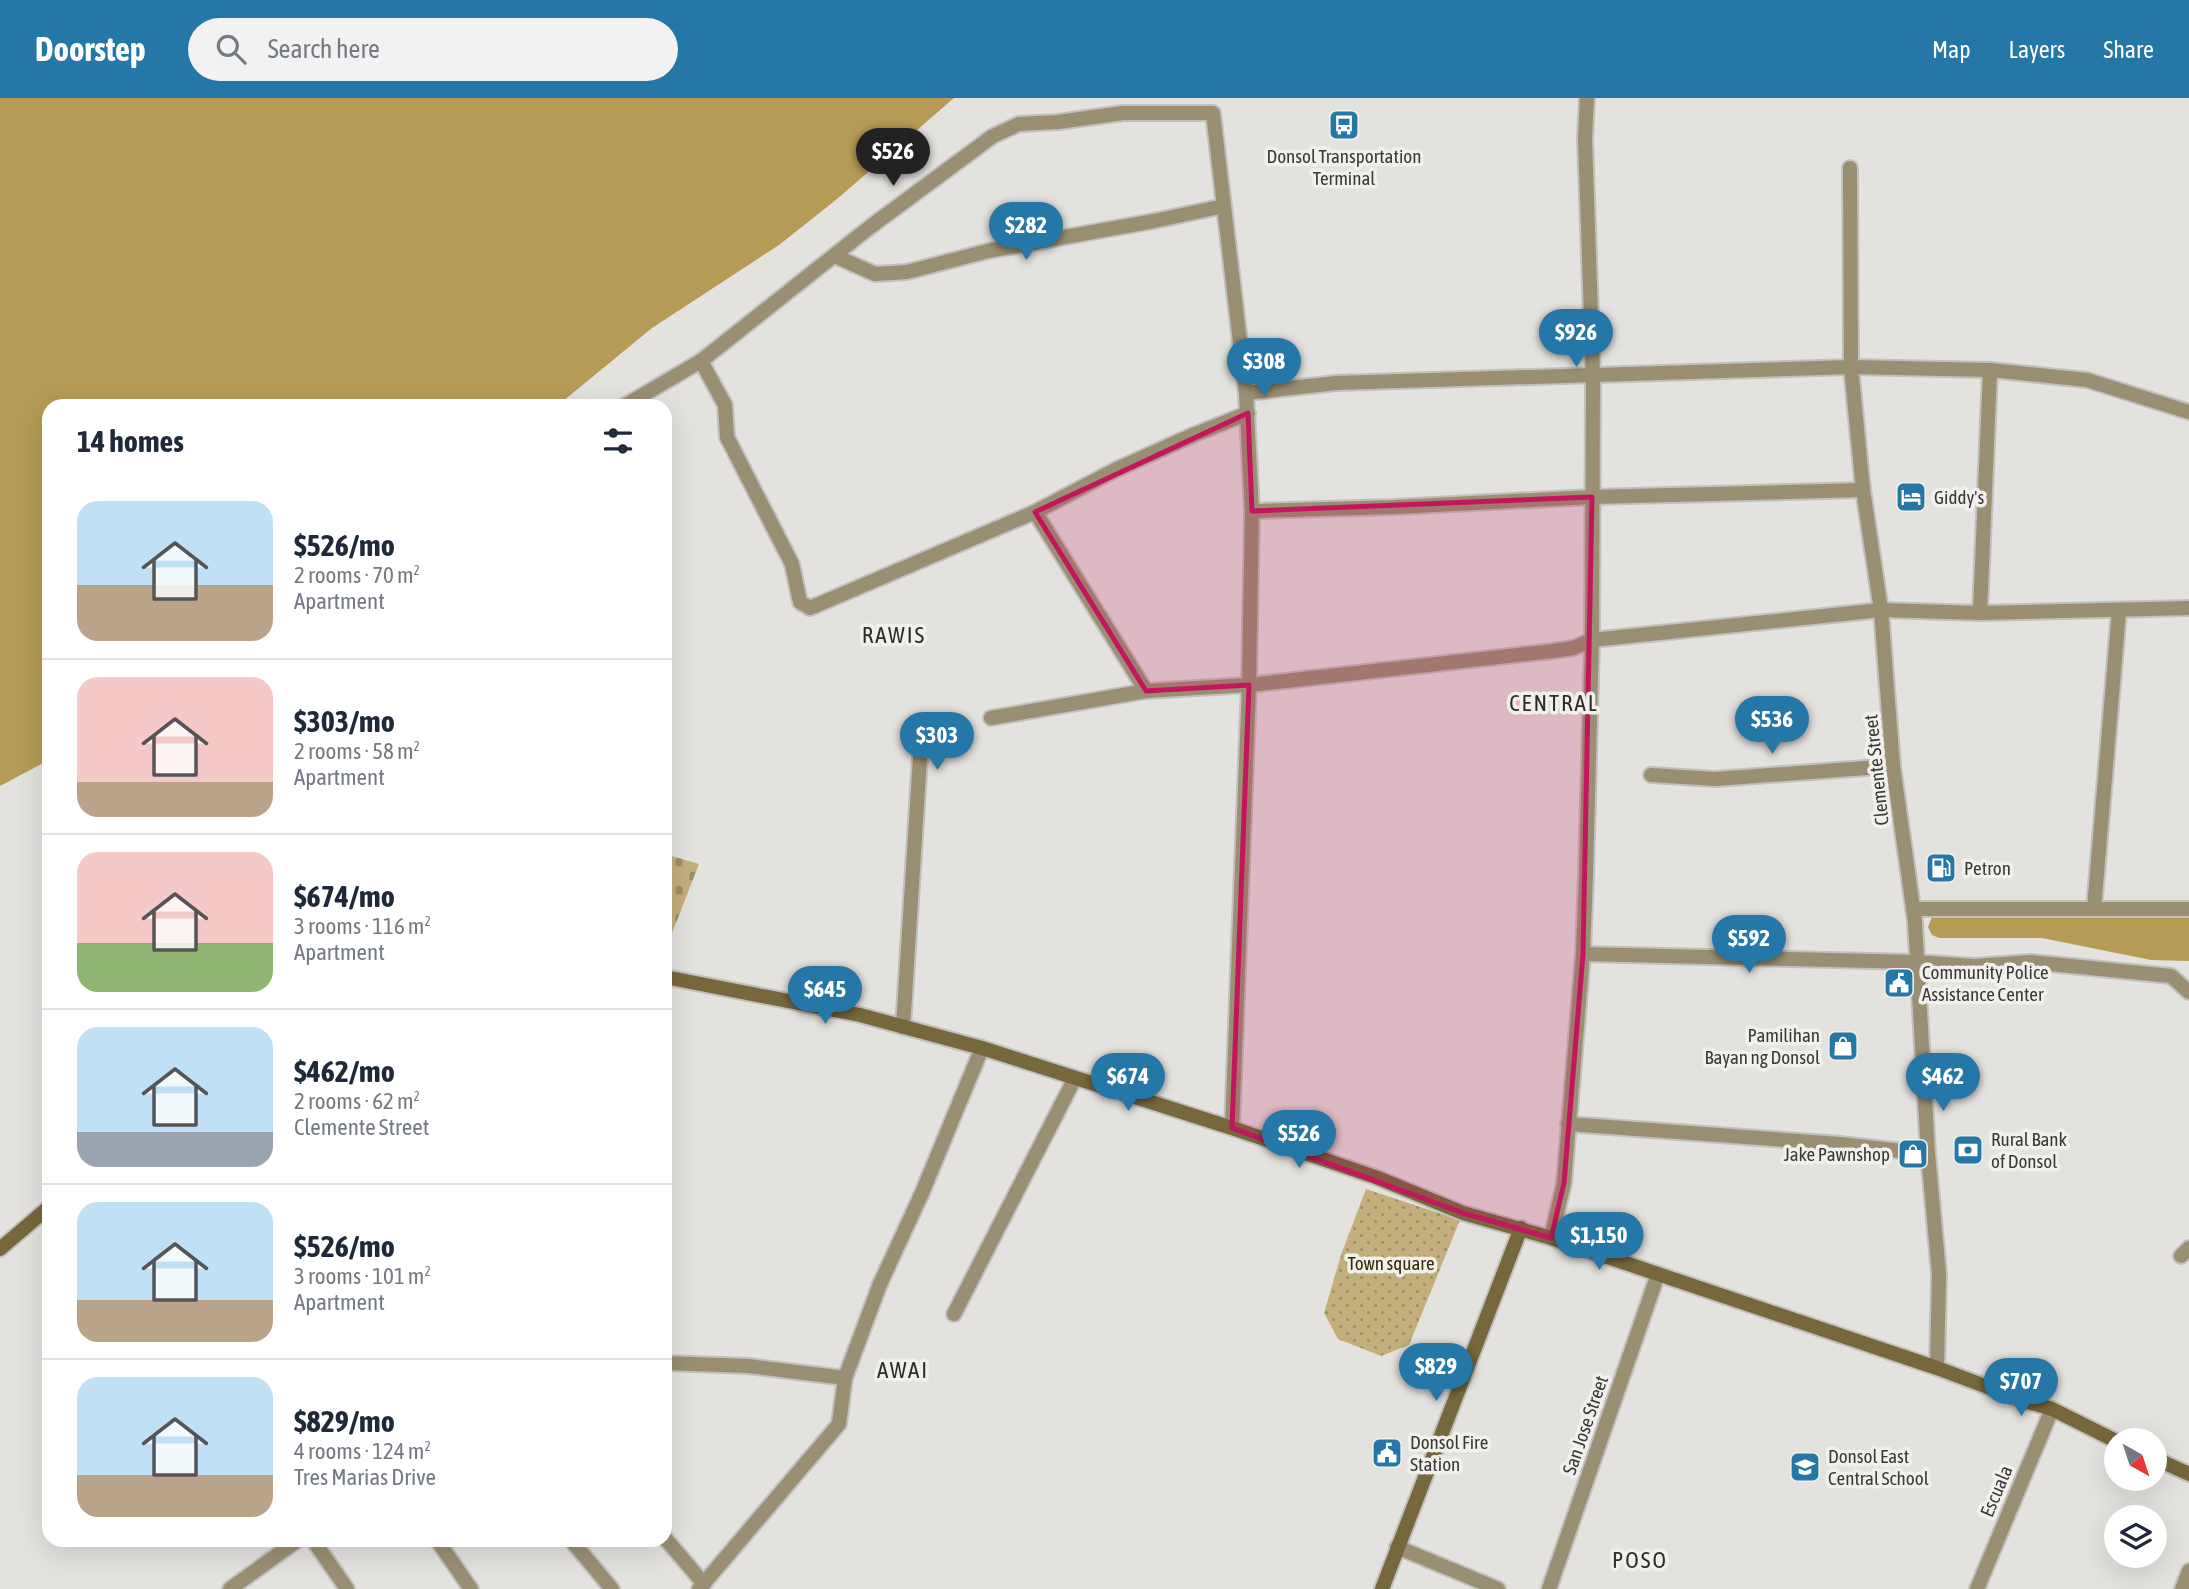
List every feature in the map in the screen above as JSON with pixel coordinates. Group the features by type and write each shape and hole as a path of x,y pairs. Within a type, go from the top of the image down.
{"main road":[{"path":"672,977 860,1015 1033,1064 1378,1178 1462,1213 1521,1228 1937,1367 2052,1409 2104,1435"},
{"path":"0,1249 42,1213"},
{"path":"1382,1589 1521,1228"},
{"path":"2167,1464 2189,1474"}],"street":[{"path":"1551,1238 1563,1183 1583,954 1586,873 1592,640 1593,375 1585,139 1587,98"},
{"path":"636,399 701,361 993,136 1019,124 1058,122 1123,113 1213,113 1248,413 1252,511 1249,685 1233,1128"},
{"name":"Clemente Street","path":"1850,168 1851,367 1863,490 1881,610 1893,766 1914,915 1928,1154 1939,1274 1937,1367"},
{"path":"835,256 875,274 907,272 988,251 1224,206"},
{"path":"701,361 725,405 727,437 792,564 800,602 810,608 1035,512 1115,470 1248,413"},
{"path":"1246,393 1336,383 1851,367 1990,370 2087,380 2189,412"},
{"path":"1980,613 1990,370"},
{"path":"1252,511 1592,497 1863,490"},
{"path":"1035,512 1146,691"},
{"path":"991,718 1146,691 1249,685 1553,651 1573,648 1592,640 1881,610 1980,613 2189,608"},
{"path":"2094,909 2119,611"},
{"path":"903,1027 922,726"},
{"path":"1651,775 1715,779 1893,766"},
{"path":"1914,915 2189,909"},
{"path":"1583,954 1916,957 1974,966 2031,962 2171,976 2189,992"},
{"path":"672,1547 701,1586 839,1424 845,1378 880,1284 987,1050"},
{"path":"954,1314 1075,1078"},
{"path":"1568,1124 1840,1144 1928,1154"},
{"name":"San Jose Street","path":"1549,1589 1658,1274"},
{"path":"672,1363 748,1366 845,1378"},
{"name":"Escuala","path":"1977,1589 2052,1409"},
{"path":"234,1588 289,1547"},
{"path":"318,1547 347,1589"},
{"path":"442,1547 471,1589"},
{"path":"577,1547 612,1589"},
{"path":"1397,1547 1498,1589"},
{"path":"2182,1589 2189,1571"}],"highlighted area":[{"path":"1248,413 1252,511 1592,497 1583,954 1564,1183 1551,1238 1463,1213 1232,1128 1249,685 1146,691 1035,512"}],"green space":[{"path":"672,856 699,864 672,933"},
{"name":"Town square","path":"1366,1189 1460,1220 1409,1345 1381,1356 1338,1339 1324,1313 1341,1255"}],"shaded area":[{"path":"0,98 954,98 779,245 652,328 566,399 42,399 42,764 0,786"},
{"path":"1942,914 2189,915 2189,961 2151,960 2042,938 1939,938 1932,935 1928,927 1932,917"}],"place":[{"name":"Donsol Transportation Terminal","path":"1344,125"},
{"name":"Giddy's","path":"1911,497"},
{"name":"Petron","path":"1941,868"},
{"name":"Community Police Assistance Center","path":"1899,983"},
{"name":"Pamilihan Bayan ng Donsol","path":"1843,1046"},
{"name":"Rural Bank of Donsol","path":"1968,1150"},
{"name":"Jake Pawnshop","path":"1913,1154"},
{"name":"Donsol Fire Station","path":"1387,1453"},
{"name":"Donsol East Central School","path":"1805,1467"}],"district":[{"name":"RAWIS","path":"894,635"},
{"name":"CENTRAL","path":"1554,703"},
{"name":"AWAI","path":"903,1370"},
{"name":"POSO","path":"1640,1560"}]}
